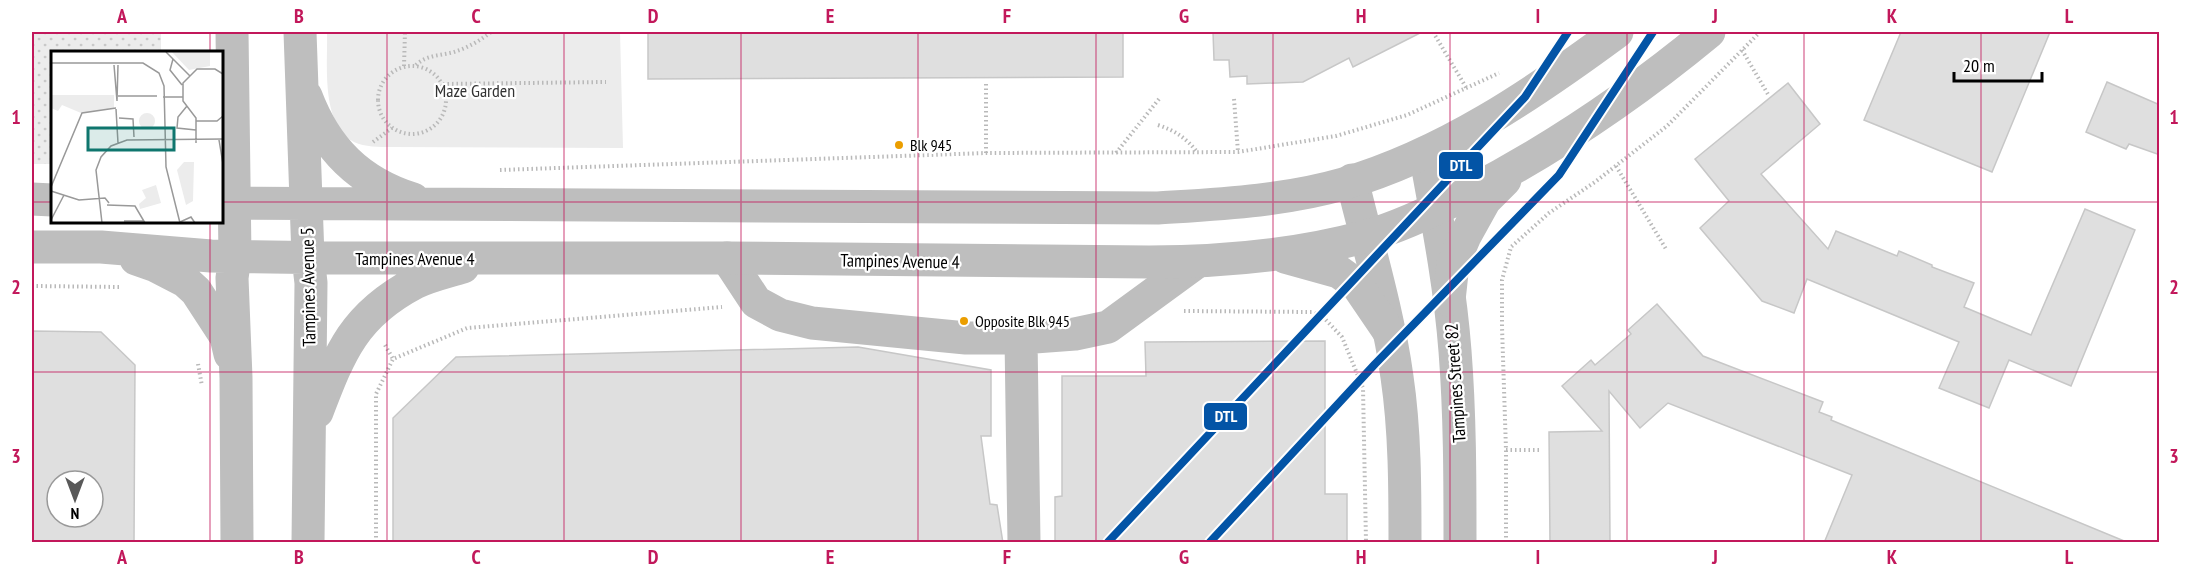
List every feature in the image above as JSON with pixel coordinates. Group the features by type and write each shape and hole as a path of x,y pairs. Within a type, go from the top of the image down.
{"main road":[{"path":"232,32 227,90 228,203 235,256 232,278 236,378 237,543"},
{"name":"Tampines Avenue 5","path":"300,32 308,256 311,283 308,543"},
{"path":"228,203 1158,208 1258,200 1306,192 1352,180 1425,153 1484,122 1569,68 1617,32"},
{"name":"Tampines Avenue 4","path":"32,247 101,247 212,256 728,258 997,262 1197,262 1278,256 1366,237 1435,210 1516,168 1602,114 1656,76 1709,32"},
{"path":"301,83 314,114 330,142 344,160 379,186 434,205"},
{"name":"Tampines Street 82","path":"1425,153 1455,350 1460,429 1460,543"},
{"path":"1449,300 1453,264 1465,236 1485,200 1516,168"},
{"path":"1352,180 1389,332 1398,379 1405,483 1405,543"},
{"path":"101,247 156,266 185,281 196,291 226,337 236,378"},
{"path":"1278,256 1339,272 1357,285 1389,332"},
{"path":"309,434 336,361 355,331 378,306 416,282 488,258"},
{"path":"728,258 756,302 780,315 812,323 966,338 1022,338 1075,334 1108,327 1197,262"},
{"path":"1022,338 1024,543"}],"path":[{"path":"404,66 405,32"},
{"path":"416,65 427,57 458,51 491,32"},
{"path":"1433,32 1484,122"},
{"path":"1506,543 1502,280 1511,247 1549,213 1616,166 1667,126 1760,32"},
{"path":"1742,50 1769,96"},
{"path":"416,65 427,69 443,84 446,106 442,117 435,126 425,132 402,133 392,128 378,110 379,87 394,70 404,66 416,65"},
{"path":"497,171 986,153 1238,152 1336,136 1407,115 1504,71"},
{"path":"443,84 606,82"},
{"path":"986,153 987,82"},
{"path":"1115,153 1159,99"},
{"path":"1234,99 1238,152"},
{"path":"1158,125 1181,135 1199,153"},
{"path":"366,146 381,138 392,128"},
{"path":"1616,166 1666,249"},
{"path":"32,286 124,287"},
{"path":"1506,450 1542,450"}],"green space":[{"path":"32,32 161,32 161,51 51,51 51,164 32,164"},
{"name":"Maze Garden","path":"327,32 620,32 623,148 382,147 354,142 343,133 331,108 327,76"}],"building":[{"path":"648,32 1123,32 1123,77 648,79"},
{"path":"1213,32 1422,32 1353,67 1349,58 1303,82 1247,84 1247,76 1230,77 1229,60 1214,60"},
{"path":"1901,32 2050,32 1992,172 1864,120"},
{"path":"2107,82 2160,105 2160,155 2129,144 2126,149 2086,132"},
{"path":"1788,83 1820,124 1761,174 1828,249 1836,231 1897,256 1899,251 1932,265 1932,267 1974,283 1964,307 2031,335 2085,209 2135,230 2071,386 2009,360 1989,408 1939,388 1959,342 1807,279 1794,313 1762,301 1700,228 1729,201 1695,159"},
{"path":"1657,304 1703,356 1823,402 1819,412 1832,417 1831,420 2129,543 1824,543 1852,475 1668,403 1640,428 1609,391 1610,543 1550,543 1549,432 1602,431 1562,386 1591,360 1595,365 1631,334 1628,330"},
{"path":"32,331 101,332 135,365 134,543 32,543"},
{"path":"1325,341 1325,494 1347,494 1347,543 1055,543 1055,497 1062,496 1062,376 1146,376 1145,342"},
{"path":"858,347 991,370 991,436 981,436 990,504 997,505 1003,543 393,543 393,418 456,357"}],"transit line":[{"name":"DTL","path":"1108,542 1525,97 1568,32"},
{"name":"DTL","path":"1210,542 1375,364 1559,175 1653,32"}],"place":[{"name":"Blk 945","path":"899,145"},
{"name":"Opposite Blk 945","path":"964,321"}]}
